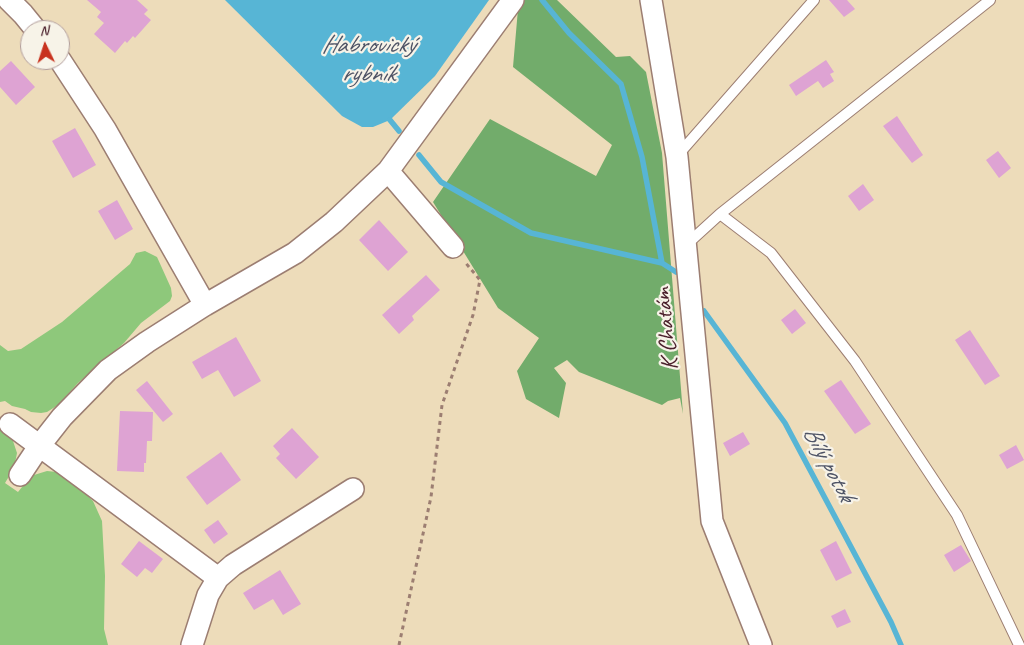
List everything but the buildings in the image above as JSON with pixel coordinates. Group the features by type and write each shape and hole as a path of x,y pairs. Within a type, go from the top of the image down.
{"street":[{"path":"9,0 28,20"},
{"path":"20,475 62,417 108,370 147,342 295,253 334,222 388,171 513,0"},
{"name":"K Chatám","path":"651,0 677,157 712,521 761,645"},
{"path":"66,70 105,130 206,306"},
{"path":"388,171 453,247"},
{"path":"10,424 218,578"},
{"path":"192,645 208,595 218,578 233,565 354,489"}],"lane":[{"path":"685,246 720,214 990,0"},
{"path":"677,157 810,2"},
{"path":"720,214 771,253 855,361 957,515 1019,645"}],"path":[{"path":"399,645 431,497 442,404 473,315 480,280 453,247"}],"green space":[{"path":"525,0 557,0 616,57 630,56 646,72 662,153 683,414 680,398 668,401 662,405 579,372 567,360 554,368 566,383 559,418 526,399 517,371 539,338 498,308 433,202 490,119 596,176 612,145 513,67 518,9"},
{"path":"145,251 157,257 171,288 172,296 170,301 141,323 124,343 78,383 58,405 47,412 31,412 12,406 5,401 0,402 0,345 8,351 21,349 62,322 130,264 136,253"},
{"path":"0,426 12,438 17,453 14,468 5,483 18,492 34,475 47,471 57,472 67,476 93,501 102,521 105,576 104,629 108,645 0,645"}],"water":[{"name":"Habrovický rybník","path":"225,0 489,0 435,76 390,120 373,127 362,127 342,116"}],"waterway":[{"name":"Bílý potok","path":"542,0 569,33 621,84 642,157 662,263 676,272"},
{"path":"390,120 399,131"},
{"path":"419,155 441,182 531,233 662,263"},
{"name":"Bílý potok","path":"704,311 785,423 891,622 901,645"}]}
